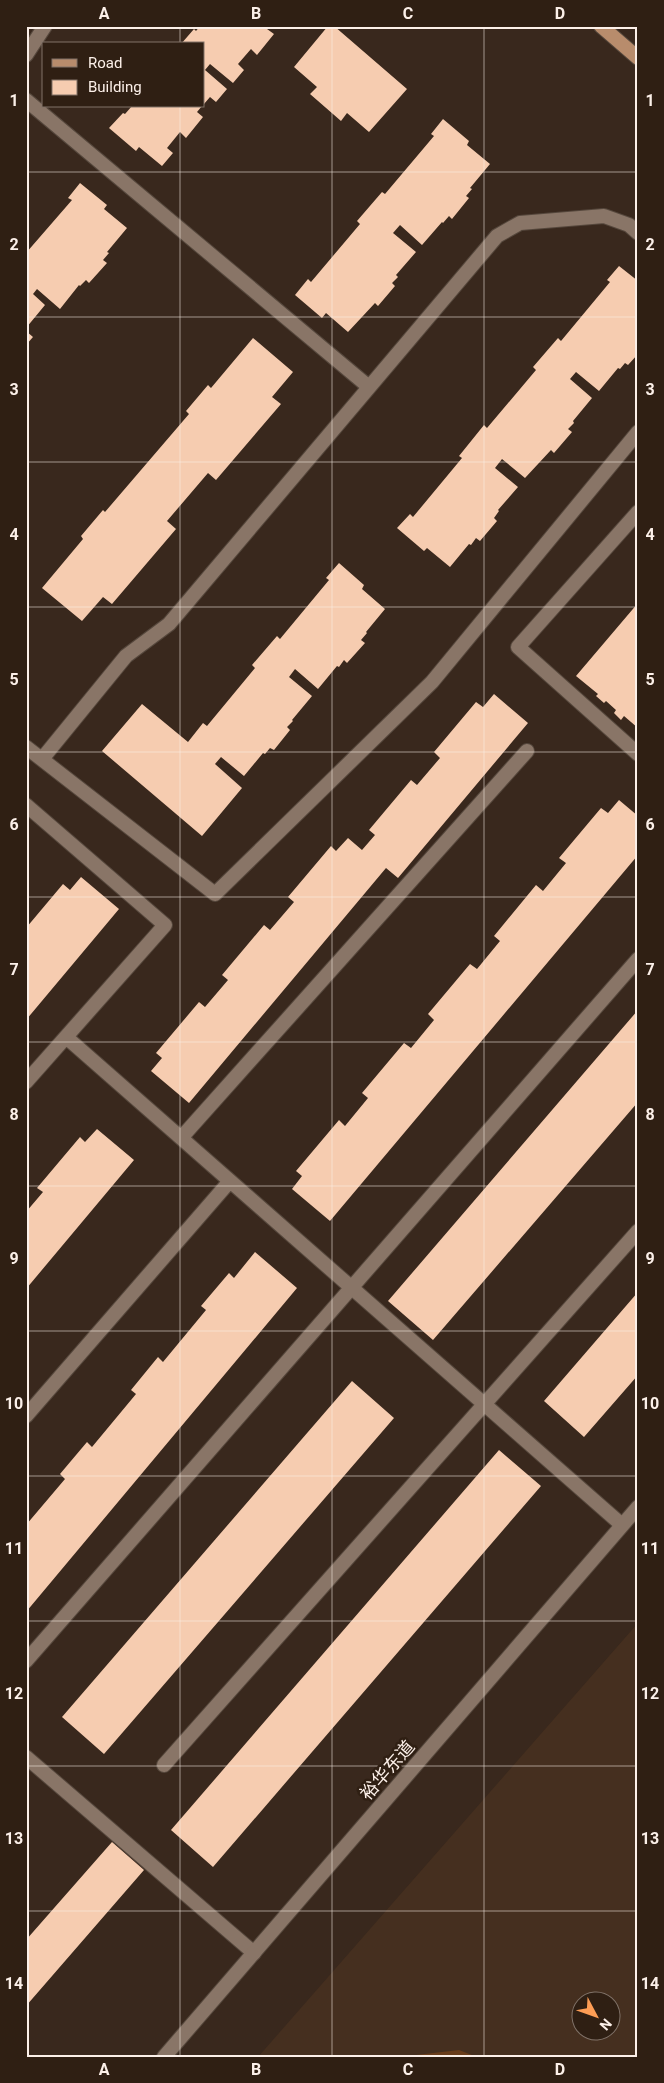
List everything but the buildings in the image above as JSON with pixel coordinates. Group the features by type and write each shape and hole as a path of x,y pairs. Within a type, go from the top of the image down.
{"main road":[{"path":"601,26 638,58"}],"street":[{"path":"26,55 46,26"},
{"path":"26,100 369,387"},
{"path":"42,760 126,656 169,624 497,236 520,223 604,216 629,225 638,233"},
{"path":"26,747 215,894 432,682 638,432"},
{"path":"638,512 518,647 638,754"},
{"path":"181,1138 527,751"},
{"path":"26,805 165,925 26,1082"},
{"path":"26,1661 638,959"},
{"path":"66,1037 622,1525"},
{"path":"26,1416 230,1181"},
{"path":"164,1765 638,1231"},
{"name":"裕华东道","path":"164,2057 638,1507"},
{"path":"26,1757 254,1953"}],"shaded area":[{"path":"638,1623 638,2057 258,2057"},
{"path":"459,2050 477,2057 399,2057"}]}
